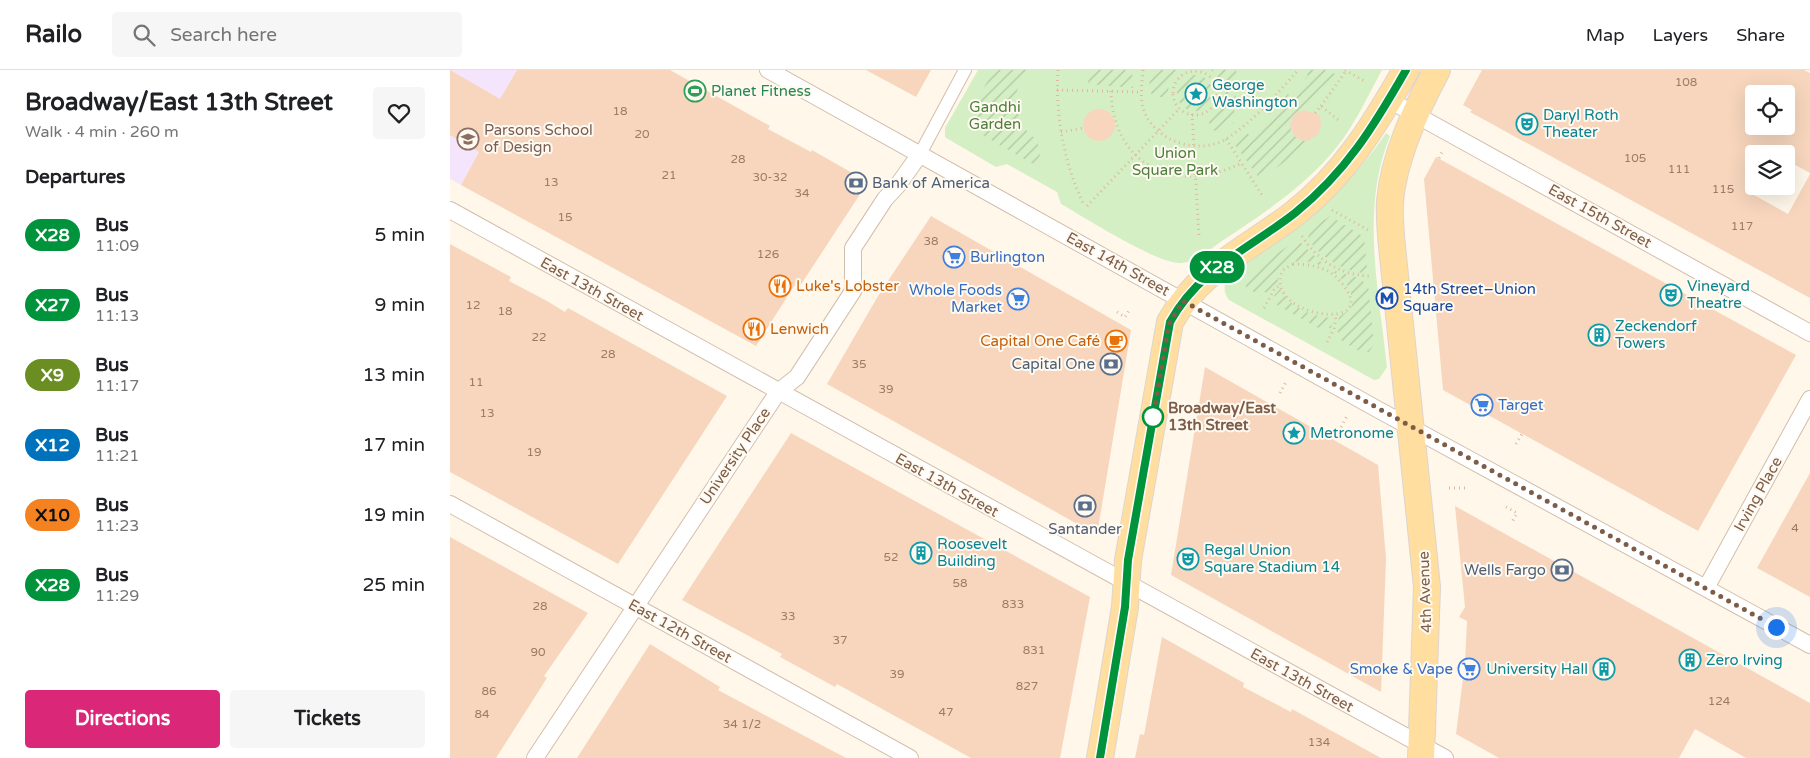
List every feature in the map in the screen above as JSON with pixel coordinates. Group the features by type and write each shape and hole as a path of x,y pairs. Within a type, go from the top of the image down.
{"main road":[{"path":"1100,758 1125,607 1128,560 1165,341 1170,322 1183,301 1207,274 1294,214 1334,178 1360,146 1406,70"},
{"name":"4th Avenue","path":"1422,752 1427,587 1402,358 1390,213 1392,189 1398,163 1416,114 1437,70"}],"street":[{"name":"East 14th Street","path":"768,70 1411,427 1810,644"},
{"path":"920,154 964,70"},
{"name":"East 15th Street","path":"1389,100 1810,333"},
{"name":"University Place","path":"535,758 634,605 778,392 797,377 852,292 852,248 885,199 898,185 920,154"},
{"name":"East 13th Street","path":"450,210 1126,584 1422,752 1445,758"},
{"name":"Irving Place","path":"1706,588 1810,399"},
{"name":"East 12th Street","path":"450,504 910,758"}],"path":[{"path":"1058,70 1061,132 1069,169 1083,203"},
{"path":"1143,70 1141,92 1143,109 1159,131 1172,140 1194,146 1209,145 1226,139 1263,107 1298,70"},
{"path":"1315,113 1345,70 1366,82"},
{"path":"1188,72 1204,73 1214,82 1216,99 1205,112 1192,114 1180,108 1173,96 1177,80 1188,72"},
{"path":"1058,90 1141,92"},
{"path":"1111,91 1117,128 1123,140 1136,155 1157,169 1195,178 1225,172 1242,163"},
{"path":"1321,106 1341,122"},
{"path":"1088,206 1180,108"},
{"path":"1192,114 1198,236"},
{"path":"1061,132 1084,128"},
{"path":"1226,139 1262,195"},
{"path":"1439,158 1442,152"},
{"path":"1332,210 1368,230"},
{"path":"1300,233 1311,249 1330,265 1351,274 1371,276"},
{"path":"1027,254 1024,261 1030,264"},
{"path":"1293,264 1308,265 1328,271 1342,283 1349,296 1348,308 1336,316 1322,315 1302,308 1290,298 1281,284 1283,270 1293,264"},
{"path":"1328,271 1330,265"},
{"path":"1264,308 1274,290 1281,284"},
{"path":"1117,312 1125,317 1130,309"},
{"path":"1327,342 1334,329 1336,316"},
{"path":"1280,393 1286,382 1291,384"},
{"path":"1340,412 1347,416 1341,426"},
{"path":"1516,444 1522,434"},
{"path":"1449,488 1464,488"},
{"path":"1506,507 1517,513 1512,522"}],"shaded area":[{"name":"Parsons School of Design","path":"450,70 517,70 502,96 508,99 461,185 450,179"}],"green space":[{"name":"Union Square Park","path":"978,70 1382,70 1349,130 1337,147 1309,177 1276,203 1203,254 1191,261 1179,263 1154,256 1138,248 1061,204 1057,192 1007,164 996,167 945,137 945,128"},
{"name":"Gandhi Garden","path":"994,70 1028,70 1019,85 1016,105 1023,126 1037,139 1040,155 1037,165 976,131 971,124 972,108"},
{"path":"1089,70 1132,70 1133,88 1088,84"},
{"path":"1160,70 1179,70 1170,80 1167,97 1154,97 1149,91 1150,74"},
{"path":"1211,70 1236,70 1234,123 1221,132 1218,130 1214,131 1206,118 1217,108 1222,96 1220,82"},
{"path":"1307,70 1328,70 1335,74 1315,102 1295,114 1290,120 1291,132 1298,139 1306,141 1286,161 1260,179 1233,142 1247,132 1249,135 1271,117 1269,113 1274,109 1281,111 1286,106 1283,99 1288,94 1291,96 1308,75 1305,72"},
{"path":"1195,75 1202,76 1208,80 1212,86 1212,100 1208,106 1202,110 1195,111 1188,110 1182,106 1178,100 1177,93 1178,86 1182,80 1188,76"},
{"path":"1386,133 1390,136 1381,164 1376,192 1374,250 1387,367 1379,379 1374,380 1229,300 1225,293 1225,286 1231,272 1316,211 1334,194 1370,156"},
{"path":"1330,216 1364,237 1367,269 1362,273 1346,269 1332,262 1319,252 1308,239 1309,231"},
{"path":"1294,242 1301,243 1324,265 1306,261 1288,262 1278,272 1278,282 1269,293 1263,292 1260,296 1246,287 1244,280 1248,273"},
{"path":"1335,271 1362,279 1364,283 1368,284 1374,344 1369,352 1361,352 1339,339 1340,335 1337,331 1339,317 1351,309 1352,298 1349,288 1334,273"},
{"path":"1280,289 1290,301 1303,310 1317,316 1333,318 1331,328 1326,327 1322,330 1277,305 1277,299 1274,296"}],"building":[{"path":"450,70 500,99 517,70 670,70 770,126 768,129 811,152 812,150 868,182 800,286 796,283 756,346 461,185 479,152 450,135"},
{"path":"866,70 931,70 916,97"},
{"path":"1482,70 1804,70 1810,73 1810,173 1795,165 1795,145 1745,145 1745,195 1754,195 1788,214 1810,174 1810,298 1470,112 1472,110 1463,105"},
{"path":"1099,109 1110,114 1115,125 1110,136 1099,141 1088,136 1083,125 1088,114"},
{"path":"1305,110 1320,115 1321,125 1318,134 1308,141 1294,136 1290,125 1294,114"},
{"name":"Zeckendorf Towers","path":"1436,157 1796,355 1698,531 1443,390 1424,179"},
{"path":"931,216 1131,330 1097,535 827,384 878,296"},
{"path":"450,244 511,277 509,281 565,312 568,308 727,396 618,564 450,472"},
{"path":"1205,367 1378,465 1386,558 1381,692 1171,575"},
{"path":"791,433 1090,597 1060,758 971,758 837,684 835,687 780,657 782,654 682,600"},
{"path":"1810,473 1810,597 1757,568"},
{"path":"1455,506 1810,703 1810,758 1746,758 1695,729 1679,758 1499,758 1456,734 1465,662 1467,621 1459,617 1465,607"},
{"path":"450,537 588,613 544,676 547,678 496,758 450,758"},
{"path":"1162,637 1244,683 1243,687 1291,712 1292,709 1381,758 1135,758 1140,734 1144,735"},
{"path":"650,644 720,687 718,690 846,758 577,758"}],"bus line":[{"name":"X28","path":"1100,758 1125,607 1128,560 1160,366 1170,322 1178,307 1207,274 1294,214 1334,178 1352,157 1380,116 1406,70"}],"place":[{"name":"Planet Fitness","path":"695,91"},
{"name":"George Washington","path":"1196,94"},
{"name":"Daryl Roth Theater","path":"1527,124"},
{"name":"Parsons School of Design","path":"468,139"},
{"name":"Bank of America","path":"856,183"},
{"name":"Burlington","path":"954,257"},
{"name":"Luke's Lobster","path":"780,286"},
{"name":"Vineyard Theatre","path":"1671,295"},
{"name":"14th Street–Union Square","path":"1387,298"},
{"name":"Whole Foods Market","path":"1018,299"},
{"name":"Lenwich","path":"754,329"},
{"name":"Zeckendorf Towers","path":"1599,335"},
{"name":"Capital One Café","path":"1116,341"},
{"name":"Capital One","path":"1111,364"},
{"name":"Target","path":"1482,405"},
{"name":"Broadway/East 13th Street","path":"1153,417"},
{"name":"Metronome","path":"1294,433"},
{"name":"Santander","path":"1085,506"},
{"name":"Roosevelt Building","path":"921,553"},
{"name":"Regal Union Square Stadium 14","path":"1188,559"},
{"name":"Wells Fargo","path":"1562,570"},
{"name":"Zero Irving","path":"1690,660"},
{"name":"Smoke & Vape","path":"1469,669"},
{"name":"University Hall","path":"1604,669"}],"route":[{"path":"1153,417 1152,423 1160,366 1170,322 1183,301 1776,627"}]}
